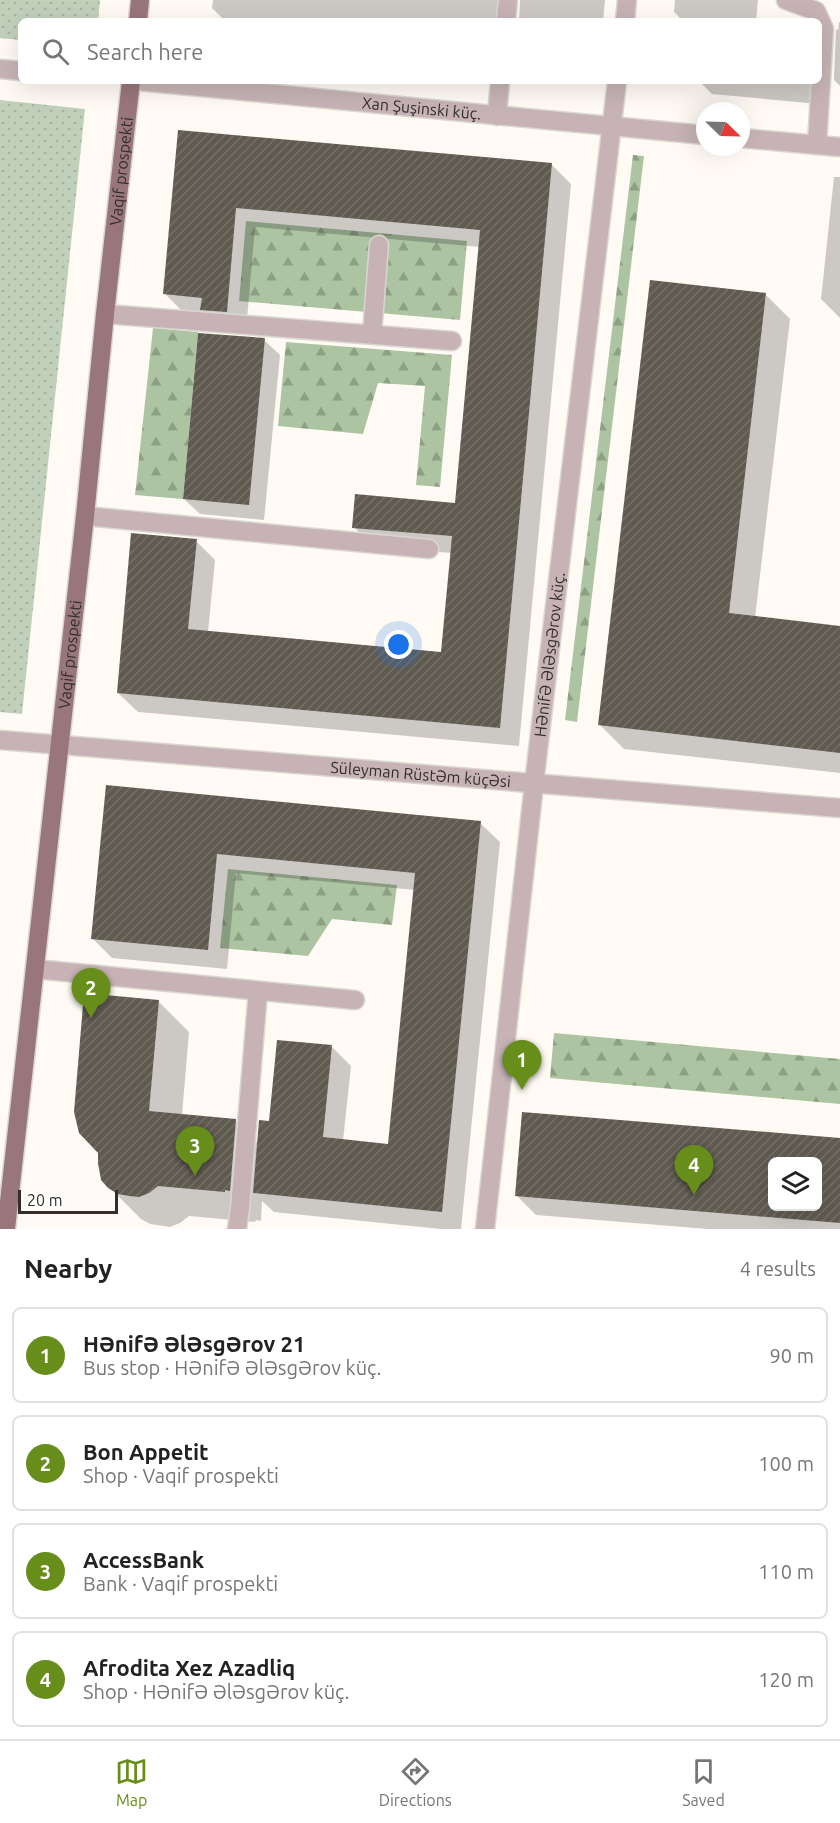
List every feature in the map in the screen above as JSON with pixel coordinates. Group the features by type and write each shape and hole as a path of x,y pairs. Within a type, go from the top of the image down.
{"main road":[{"path":"138,18 140,0"},
{"name":"Vaqif prospekti","path":"6,1229 131,84"}],"street":[{"path":"506,18 508,0"},
{"path":"625,18 627,0"},
{"path":"786,0 816,11 819,18"},
{"path":"822,24 824,29 822,62"},
{"path":"0,69 18,71"},
{"name":"Xan Şuşinski küç.","path":"169,84 696,134"},
{"path":"497,116 500,84"},
{"name":"Hənifə Ələsgərov küç.","path":"484,1229 617,84"},
{"path":"817,145 821,84"},
{"path":"750,139 840,147"},
{"path":"372,334 379,245"},
{"path":"105,314 452,341"},
{"path":"85,516 429,549"},
{"name":"Süleyman Rüstəm küçəsi","path":"0,740 840,808"},
{"path":"35,969 355,1000"},
{"path":"237,1229 258,991"}],"green space":[{"path":"0,0 100,0 98,18 18,18 18,40 0,38"},
{"path":"0,100 85,109 22,714 0,712"},
{"path":"633,155 644,156 577,722 565,720"},
{"path":"246,221 467,241 460,320 239,301"},
{"path":"153,328 198,332 183,499 135,495"},
{"path":"286,342 452,355 440,487 416,485 425,386 378,383 363,434 278,426"},
{"path":"228,869 397,885 392,925 332,919 308,956 220,948"},
{"path":"554,1033 840,1059 840,1104 550,1078"}],"building":[{"path":"178,130 552,163 500,728 117,693 131,533 197,539 188,629 441,652 452,536 352,528 355,494 455,503 480,230 236,208 227,312 200,310 202,298 163,294"},
{"path":"650,280 766,293 729,613 840,626 840,753 598,725"},
{"path":"198,333 265,338 249,505 183,499"},
{"path":"106,785 481,821 442,1212 253,1193 259,1120 269,1121 277,1040 332,1045 323,1137 388,1144 415,873 217,854 208,950 91,939"},
{"path":"84,993 159,1000 149,1111 236,1119 230,1191 158,1186 139,1197 118,1194 101,1180 98,1153 79,1133 74,1112"},
{"path":"522,1112 840,1138 840,1223 515,1196"}],"place":[{"name":"Bon Appetit","path":"91,1018"},
{"name":"Hənifə Ələsgərov 21","path":"522,1090"},
{"name":"AccessBank","path":"195,1176"},
{"name":"Afrodita Xez Azadliq","path":"694,1195"}]}
